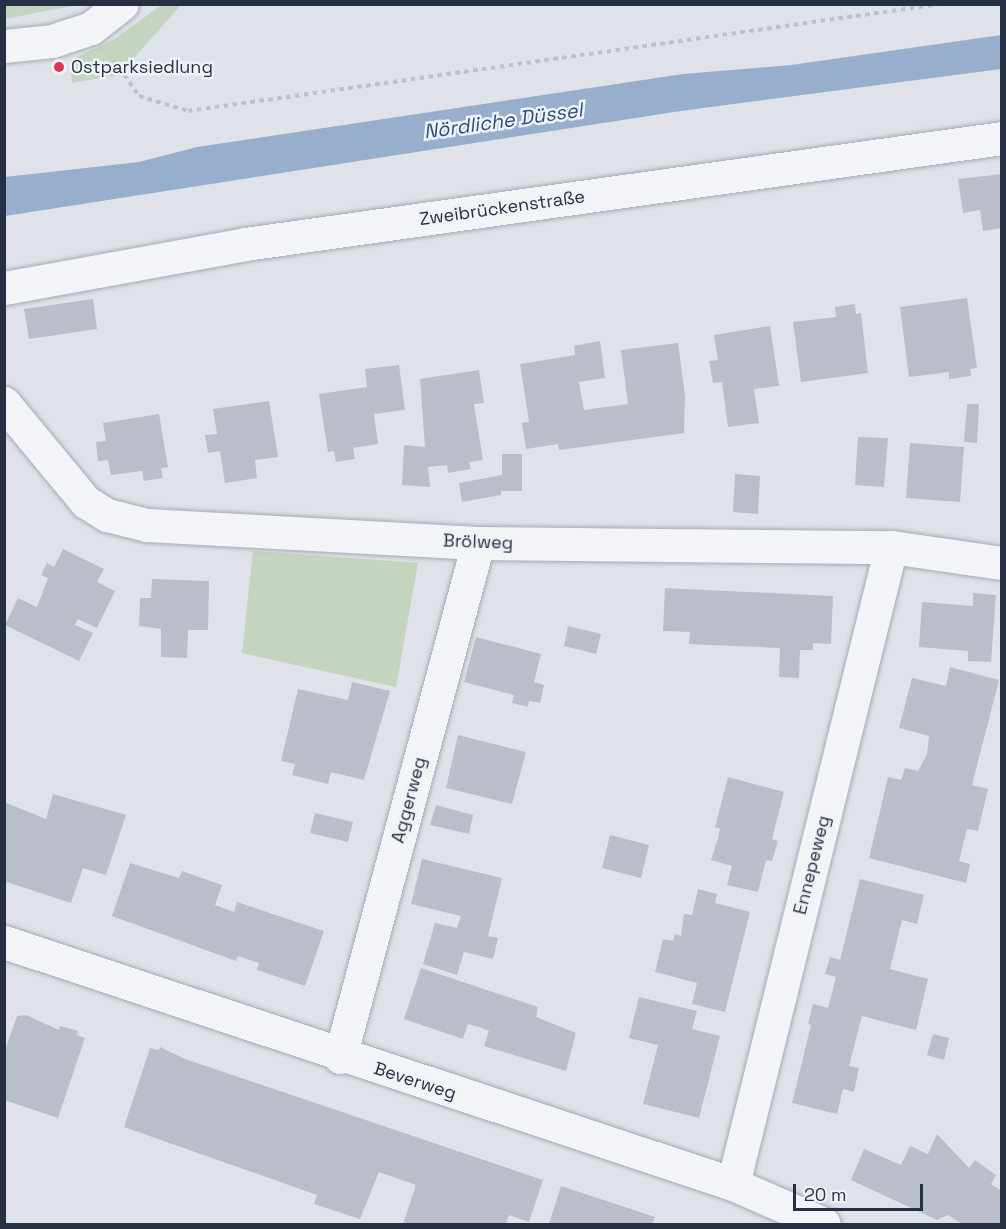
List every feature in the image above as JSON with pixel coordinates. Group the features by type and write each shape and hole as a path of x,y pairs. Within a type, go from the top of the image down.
{"street":[{"path":"4,46 52,41 91,28 122,4"},
{"name":"Zweibrückenstraße","path":"4,288 256,243 1002,138"},
{"name":"Brölweg","path":"4,403 66,482 86,502 107,515 147,525 478,543 891,547 1002,563"},
{"name":"Aggerweg","path":"340,1057 478,543"},
{"name":"Ennepeweg","path":"733,1184 891,547"},
{"name":"Beverweg","path":"4,942 340,1057 733,1184 824,1224"}],"path":[{"path":"91,28 139,96 188,111 940,4"}],"green space":[{"path":"5,4 77,5 5,19"},
{"path":"161,5 181,5 119,75 72,83 70,60 115,39"},
{"path":"253,551 418,563 396,687 242,653"}],"water":[{"name":"Nördliche Düssel","path":"1001,35 1001,69 681,111 5,216 5,177 139,162 197,147 683,74 791,65"}],"building":[{"path":"1002,174 1002,228 983,231 980,210 963,213 958,179"},
{"path":"967,298 977,368 970,369 971,376 949,379 949,372 909,377 900,307"},
{"path":"93,299 97,329 29,339 24,309"},
{"path":"855,304 856,314 861,313 868,373 801,382 793,322 836,317 835,307"},
{"path":"770,326 779,386 754,389 759,423 728,427 722,382 713,383 709,361 718,360 714,335"},
{"path":"600,341 605,378 579,382 584,410 628,404 621,350 678,343 685,396 684,433 559,450 558,444 526,449 522,423 529,422 520,364 575,355 574,346"},
{"path":"399,365 405,410 374,414 378,444 353,448 355,459 336,462 334,451 328,452 319,394 367,387 365,369"},
{"path":"479,370 484,403 474,404 483,460 469,462 471,469 448,473 447,465 428,467 430,487 402,485 404,445 425,447 420,379"},
{"path":"269,401 278,457 255,460 257,478 225,483 220,451 208,453 205,435 217,434 213,409"},
{"path":"967,404 979,404 977,443 964,442"},
{"path":"159,414 168,467 161,468 163,478 144,481 142,471 111,475 108,460 98,461 96,442 106,441 103,423"},
{"path":"858,437 888,438 884,487 855,485"},
{"path":"910,443 964,447 960,502 906,498"},
{"path":"502,454 522,454 522,491 501,491 501,495 462,502 459,483 502,475"},
{"path":"735,474 760,476 758,514 733,512"},
{"path":"63,549 104,569 97,582 115,591 97,628 78,619 75,625 93,633 79,661 5,625 18,598 37,607 48,578 41,575 47,563 54,567"},
{"path":"152,579 209,581 208,630 188,630 187,658 161,657 161,629 139,626 140,598 151,598"},
{"path":"665,588 833,596 831,644 813,643 813,650 800,650 799,678 779,677 780,648 689,644 690,632 663,631"},
{"path":"973,593 996,595 991,662 968,661 968,651 919,647 922,602 973,606"},
{"path":"568,626 601,634 596,654 564,646"},
{"path":"476,637 541,654 534,682 544,685 540,703 529,701 528,707 512,703 514,695 464,682"},
{"path":"950,667 999,680 972,785 988,789 978,831 967,829 959,861 970,864 966,883 869,858 888,777 901,780 905,768 918,771 927,754 929,736 899,728 912,678 946,686"},
{"path":"352,682 390,691 364,780 331,772 328,784 292,775 295,764 281,761 298,689 348,700"},
{"path":"458,735 526,752 512,804 446,788"},
{"path":"728,777 784,792 772,839 778,841 772,861 766,860 758,892 727,885 732,866 711,860 720,829 715,827"},
{"path":"53,794 126,815 106,875 83,868 71,903 7,882 4,888 4,802 46,819"},
{"path":"436,805 473,815 469,834 430,825"},
{"path":"315,813 353,822 348,842 310,833"},
{"path":"610,835 649,845 641,878 602,868"},
{"path":"422,859 502,878 488,936 498,938 493,959 464,952 457,975 423,964 435,923 457,928 461,916 411,904"},
{"path":"130,863 179,878 182,871 222,885 215,905 234,912 237,902 324,931 305,986 257,970 259,963 238,956 236,961 112,916"},
{"path":"860,879 924,895 917,924 902,920 890,969 928,979 916,1030 862,1016 849,1066 859,1068 854,1092 843,1089 837,1114 792,1103 811,1025 808,1024 813,1004 828,1008 836,977 825,974 830,957 840,960"},
{"path":"698,889 717,894 715,903 750,912 725,1012 692,1004 697,983 655,972 663,939 673,941 675,934 681,936 684,914 692,915"},
{"path":"421,968 538,1007 536,1017 576,1033 566,1071 484,1046 489,1031 479,1027 468,1024 463,1039 404,1019"},
{"path":"639,997 697,1011 692,1029 720,1036 699,1118 643,1104 658,1045 629,1038"},
{"path":"26,1015 59,1030 60,1026 78,1031 77,1035 85,1038 58,1118 4,1100 4,1053 17,1016"},
{"path":"933,1034 949,1038 944,1060 927,1055"},
{"path":"160,1047 185,1059 543,1180 529,1222 509,1215 506,1224 403,1224 416,1185 379,1172 360,1219 314,1204 317,1195 124,1127 150,1048 159,1050"},
{"path":"937,1134 969,1168 975,1160 996,1175 991,1184 1002,1191 1002,1224 962,1224 948,1215 937,1220 851,1180 864,1149 901,1165 910,1146 928,1154"},
{"path":"561,1186 655,1217 652,1224 549,1224"}],"place":[{"name":"Ostparksiedlung","path":"59,67"}]}
